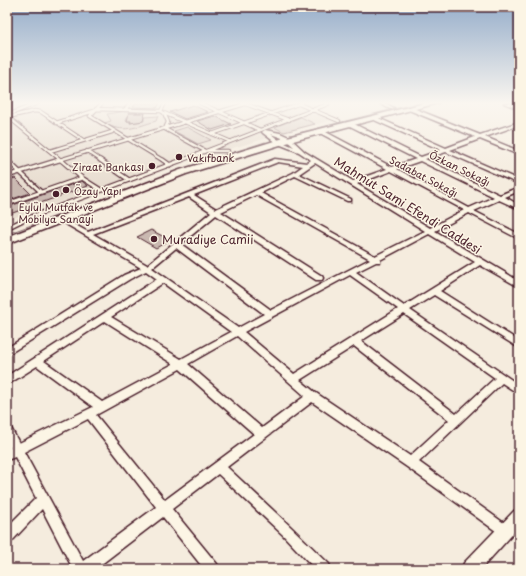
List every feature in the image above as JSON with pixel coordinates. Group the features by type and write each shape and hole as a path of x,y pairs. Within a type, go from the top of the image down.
{"main road":[{"path":"7,230 175,168 275,136 301,130"},
{"path":"7,240 275,136 325,130"}],"street":[{"name":"Özkan Sokağı","path":"362,130 519,207"},
{"path":"402,130 519,182"},
{"path":"463,130 519,153"},
{"path":"354,183 420,159 445,148 499,130"},
{"name":"Sadabat Sokağı","path":"320,131 519,237"},
{"path":"275,136 303,153"},
{"name":"Mahmut Sami Efendi Caddesi","path":"275,136 354,183 480,262 519,284"},
{"path":"88,234 277,160 307,165"},
{"path":"7,352 127,277 147,268 215,212 295,174 315,160"},
{"path":"295,174 349,200"},
{"path":"11,453 101,407 270,314 377,260 468,211 519,189"},
{"path":"255,192 377,260"},
{"path":"190,195 319,278"},
{"path":"61,219 147,268 163,279 238,332 312,396 411,463 504,530"},
{"path":"176,244 270,314"},
{"path":"294,379 480,262"},
{"path":"352,273 519,390"},
{"path":"7,381 163,279"},
{"path":"434,291 519,345"},
{"path":"105,317 181,364 262,434"},
{"path":"354,341 456,420"},
{"path":"37,361 101,407"},
{"path":"411,463 502,377"},
{"path":"84,569 312,396"},
{"path":"89,413 212,569"},
{"path":"7,431 11,453 42,500 80,569"},
{"path":"218,467 287,531 324,569"},
{"path":"7,536 42,500"},
{"path":"470,569 504,530 519,516"}],"lane":[{"path":"24,130 82,178 101,190"},
{"path":"67,130 83,140"},
{"path":"109,130 128,138 170,165"},
{"path":"7,176 128,138 161,130"},
{"path":"167,130 205,151 228,151"},
{"path":"202,130 229,141"},
{"path":"212,134 224,130"},
{"path":"260,130 275,136"},
{"path":"7,230 23,220 170,165 229,141 275,136 280,130"},
{"path":"50,151 112,132"},
{"path":"87,151 129,180"},
{"path":"7,160 42,192"},
{"path":"7,204 82,178"}],"shaded area":[{"path":"7,130 297,130 161,168 7,220"},
{"path":"192,130 211,140 198,144 174,131"},
{"path":"280,130 292,130 284,132"},
{"path":"310,130 317,130 293,136 290,135"},
{"path":"265,142 268,143 195,167 7,238 7,234 194,165"}],"building":[{"path":"15,178 30,193 7,201 7,181"},
{"path":"82,181 88,186 7,215 7,207"},
{"name":"Muradiye Camii","path":"151,230 170,240 156,248 137,237"}],"place":[{"name":"Vakıfbank","path":"179,157"},
{"name":"Ziraat Bankası","path":"152,166"},
{"name":"Özay Yapı","path":"66,190"},
{"name":"Eylül Mutfak ve Mobilya Sanayi","path":"56,194"},
{"name":"Muradiye Camii","path":"154,239"}]}
